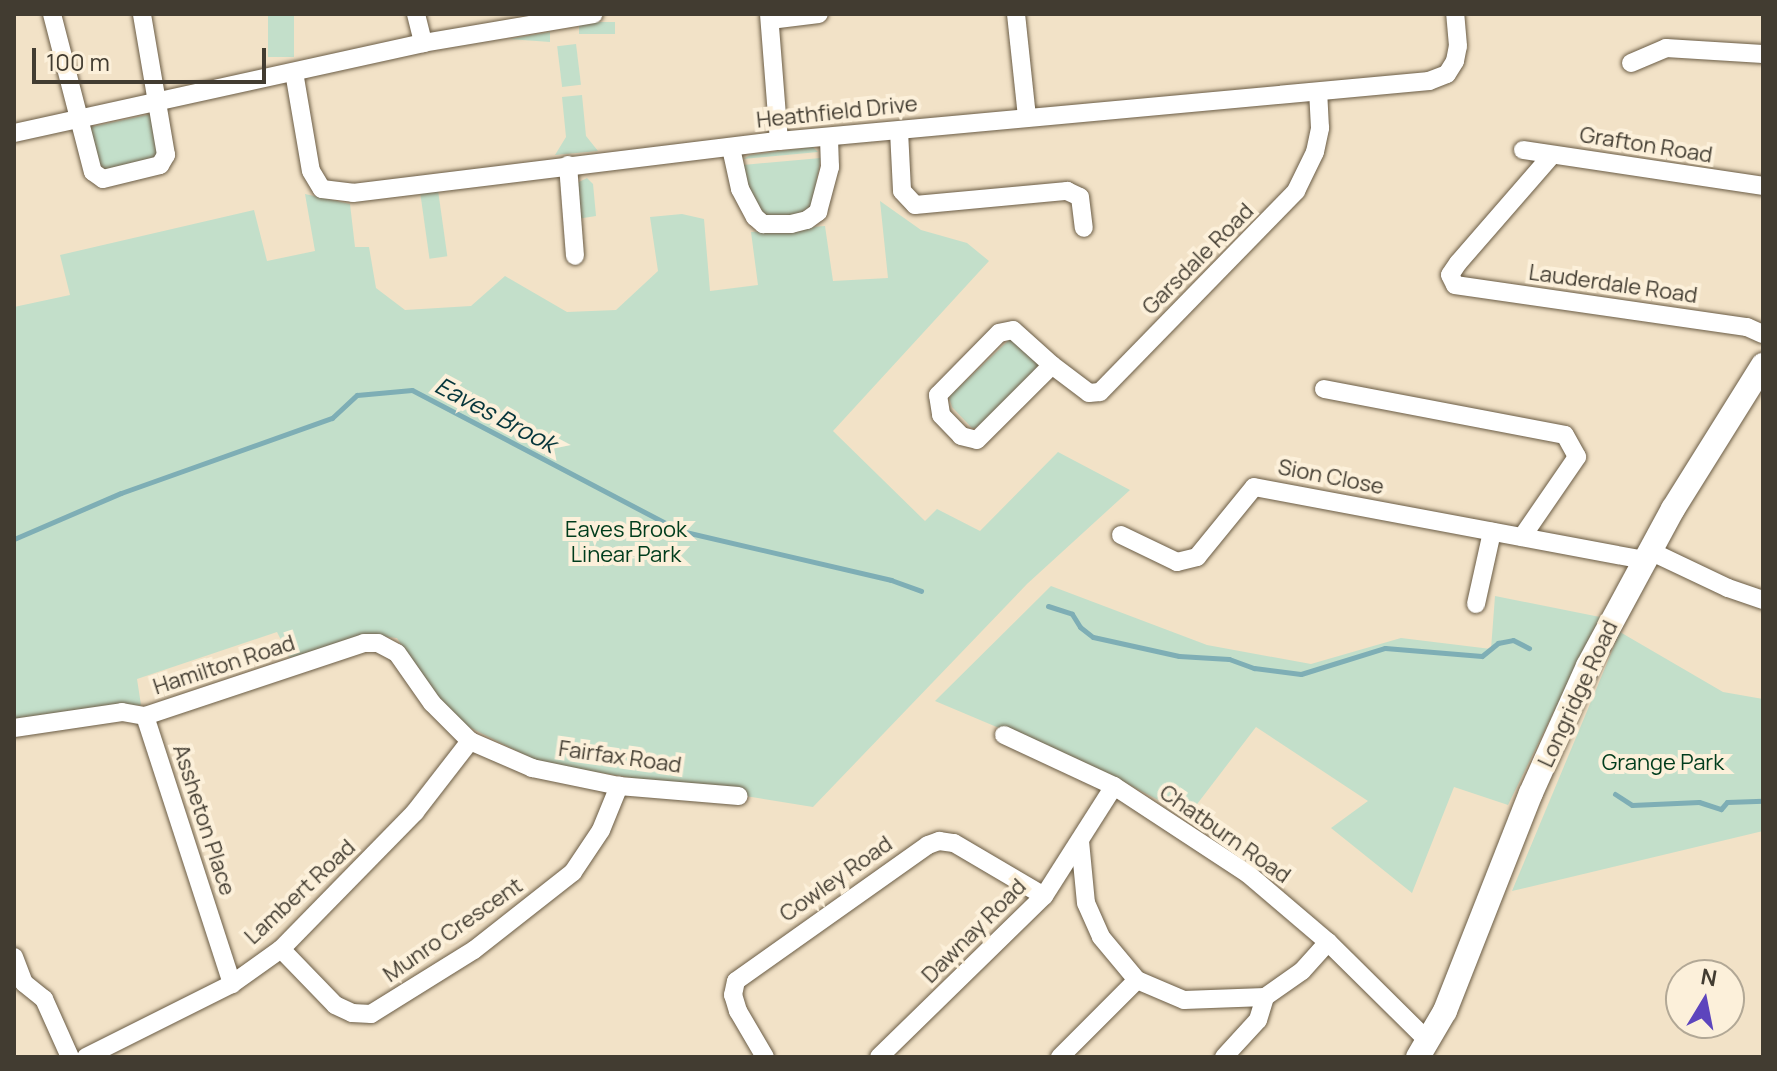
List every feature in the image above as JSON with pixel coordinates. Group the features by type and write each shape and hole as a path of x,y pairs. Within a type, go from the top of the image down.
{"main road":[{"name":"Longridge Road","path":"1423,1049 1445,1011 1531,793 1588,666 1648,555 1763,365"}],"street":[{"path":"52,14 93,172 103,179 119,178 160,165 166,155 142,14"},
{"path":"416,14 423,43"},
{"path":"14,133 423,43 594,14"},
{"path":"779,141 769,17 819,14"},
{"path":"1016,14 1027,117"},
{"name":"Heathfield Drive","path":"294,72 311,171 322,189 353,193 779,141 1429,81 1447,74 1455,61 1458,46 1455,14"},
{"path":"1631,63 1666,48 1763,54"},
{"name":"Garsdale Road","path":"1052,365 977,440 961,436 941,415 938,395 999,333 1013,330 1089,393 1100,392 1284,207 1306,174 1315,152 1320,128 1318,92"},
{"path":"899,131 902,191 915,205 1067,191 1080,197 1084,228"},
{"path":"731,148 740,189 755,217 763,224 791,224 807,220 818,212 830,167 829,138"},
{"name":"Grafton Road","path":"1523,150 1763,186"},
{"name":"Lauderdale Road","path":"1552,155 1458,263 1450,275 1455,285 1747,327 1763,334"},
{"path":"568,165 575,256"},
{"path":"1324,389 1565,435 1577,457 1522,537"},
{"name":"Sion Close","path":"1121,535 1177,562 1197,557 1254,487 1492,532 1648,555 1763,600"},
{"path":"1476,604 1492,532"},
{"name":"Hamilton Road","path":"14,728 122,712 145,716 364,643 378,643 397,653"},
{"name":"Fairfax Road","path":"397,653 432,703 470,741 532,768 619,786 739,796"},
{"name":"Assheton Place","path":"145,716 232,984"},
{"name":"Chatburn Road","path":"1004,735 1114,786 1248,874 1328,942 1423,1049"},
{"name":"Lambert Road","path":"86,1057 232,984 281,949 415,812 470,741"},
{"name":"Munro Crescent","path":"281,949 335,1005 352,1013 371,1014 474,950 573,872 601,830 619,786"},
{"name":"Dawnay Road","path":"879,1057 1044,896 1114,786"},
{"path":"1080,841 1086,903 1101,937 1137,980 1184,1000 1265,997 1302,971 1328,942"},
{"name":"Cowley Road","path":"765,1057 738,1011 733,995 736,981 928,845 954,843 1044,896"},
{"path":"14,957 24,983 44,999 70,1057"},
{"path":"1060,1057 1137,980"},
{"path":"1224,1057 1258,1020 1265,997"}],"green space":[{"path":"268,14 294,14 294,57 268,57"},
{"path":"579,22 615,22 615,34 579,34"},
{"path":"550,32 550,42 509,39"},
{"path":"576,44 581,85 562,87 557,46"},
{"path":"582,95 586,136 598,151 555,155 566,137 562,97"},
{"path":"156,113 161,151 152,161 106,170 98,163 91,127"},
{"path":"813,147 818,152 743,159 750,155"},
{"path":"821,158 810,213 769,220 752,198 743,165"},
{"path":"587,178 593,184 596,216 577,219 577,183"},
{"path":"438,190 447,256 429,259 420,193"},
{"name":"Eaves Brook Linear Park","path":"305,194 350,204 355,247 369,247 376,288 405,310 471,306 505,276 567,312 616,310 658,271 650,217 682,214 704,219 710,291 758,285 751,232 825,226 833,281 888,278 880,201 921,230 967,243 989,261 833,431 925,521 937,509 980,531 1058,452 1130,490 1027,584 813,807 541,763 447,716 397,638 366,635 290,658 277,632 137,679 141,705 14,719 14,307 70,295 60,255 254,210 267,261 315,251"},
{"path":"1010,339 1037,358 1038,368 983,427 972,428 952,407 949,397"},
{"path":"1051,586 1207,645 1311,664 1401,638 1491,649 1495,596 1600,617 1508,805 1454,787 1412,893 1331,828 1368,801 1256,727 1188,816 1113,776 935,701"},
{"name":"Grange Park","path":"1620,632 1723,692 1763,699 1763,831 1512,891"}],"waterway":[{"name":"Eaves Brook","path":"14,539 121,493 332,418 357,395 412,390 681,531 891,580 921,591"},
{"path":"1048,606 1072,614 1080,627 1093,637 1179,656 1229,659 1254,668 1301,674 1385,648 1482,656 1498,643 1513,640 1529,648"},
{"name":"Eaves Brook","path":"1615,794 1632,805 1699,802 1721,809 1727,802 1763,801"}]}
